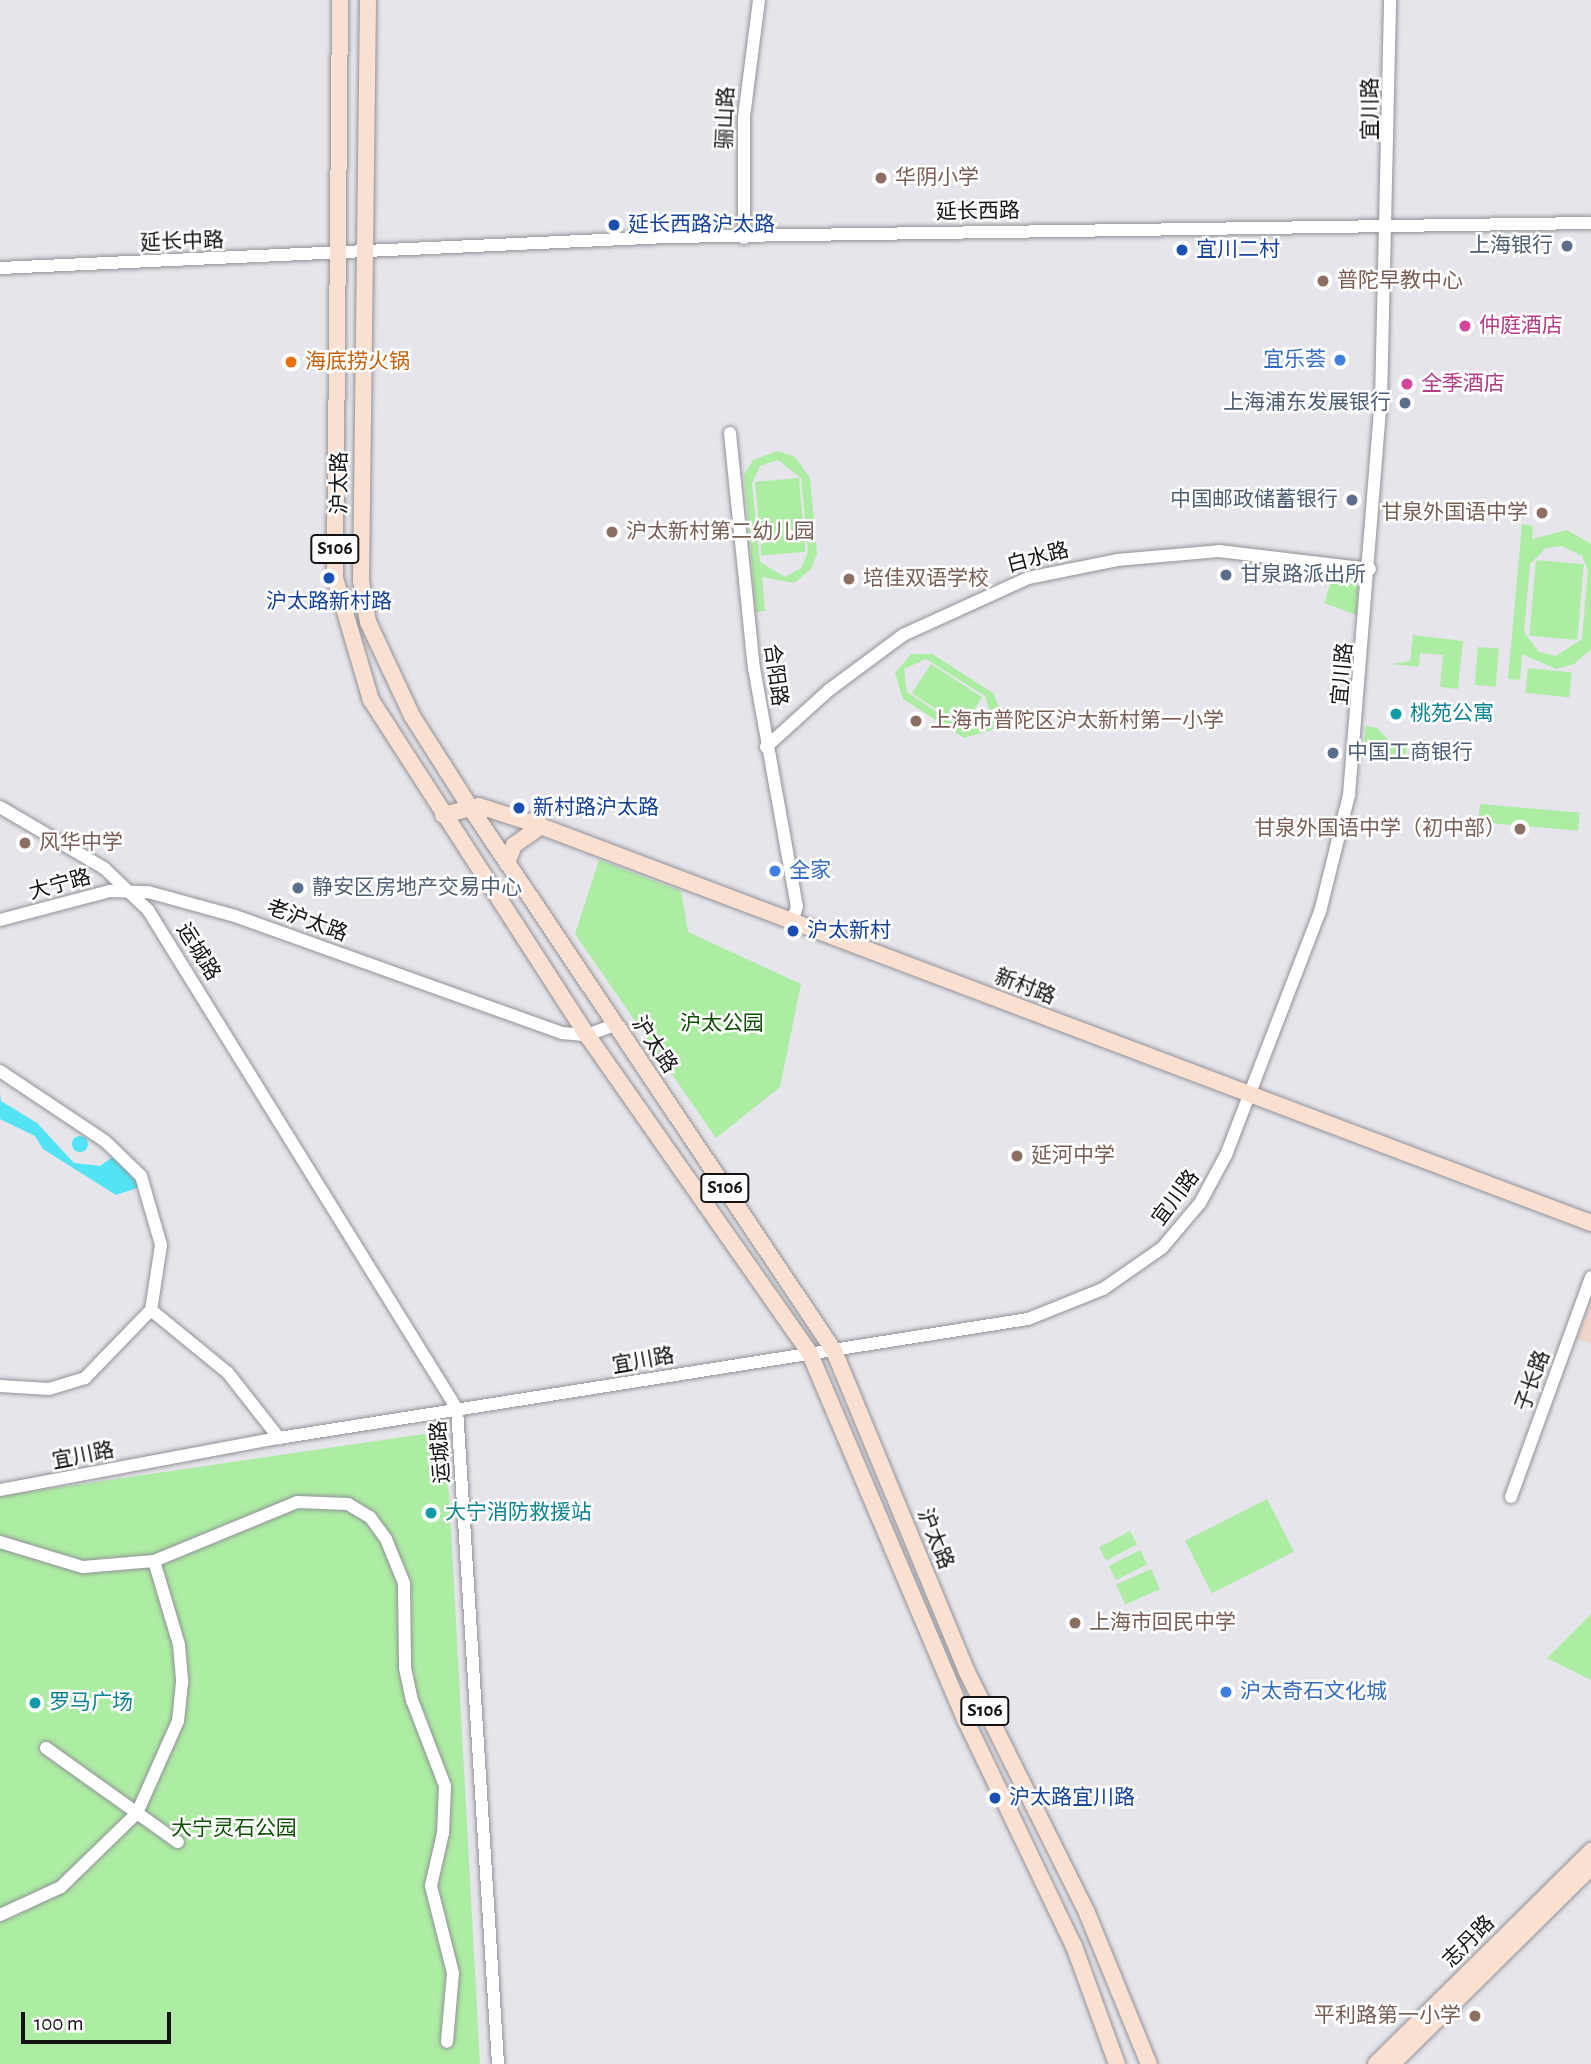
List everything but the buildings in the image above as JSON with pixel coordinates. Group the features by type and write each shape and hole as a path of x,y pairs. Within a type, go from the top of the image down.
{"main road":[{"name":"沪太路","path":"340,0 334,525 341,614 371,700 587,1035 810,1354 966,1721 1074,1946 1117,2064"},
{"name":"沪太路","path":"368,0 361,581 368,622 412,716 470,807 834,1351 967,1672 1087,1913 1149,2064"},
{"path":"443,815 470,807"},
{"name":"新村路","path":"470,807 541,826 1591,1223"},
{"path":"507,863 514,845 541,826"},
{"name":"志丹路","path":"1392,2064 1587,1869 1591,1851"},
{"name":"志丹路","path":"1376,2064 1587,1869"}],"street":[{"name":"骊山路","path":"744,238 747,80 759,0"},
{"name":"宜川路","path":"0,1490 279,1438 1028,1319 1120,1279 1162,1248 1200,1203 1250,1094 1339,842 1354,763 1370,569 1389,225 1390,0"},
{"name":"延长西路","path":"366,255 744,238 1591,223"},
{"name":"延长中路","path":"0,268 366,255"},
{"name":"合阳路","path":"730,433 766,747 797,906 793,920"},
{"name":"白水路","path":"766,747 829,690 904,635 1028,578 1117,560 1219,551 1370,569"},
{"name":"老沪太路","path":"0,807 130,890 194,902 562,1034 587,1035 615,1025"},
{"name":"大宁路","path":"0,920 130,890"},
{"name":"运城路","path":"130,890 156,921 457,1409 498,2064"},
{"path":"0,1071 105,1142 141,1176 160,1245 150,1310 85,1378 49,1389 0,1385"},
{"name":"子长路","path":"1511,1497 1591,1277"},
{"path":"150,1310 228,1373 279,1438"},
{"path":"0,1542 83,1567 154,1560 306,1502 348,1504 370,1517 386,1539 404,1583 405,1668 412,1700 445,1786 443,1833 431,1886 453,1973 447,2042"},
{"path":"0,1915 61,1887 137,1813 178,1721 182,1683 179,1645 154,1560"},
{"path":"46,1748 178,1842"}],"shaded area":[{"path":"1591,1303 1591,1344 1577,1339"}],"green space":[{"path":"777,451 795,457 810,478 817,554 811,569 794,583 762,577 765,611 756,612 744,475 753,460","holes":["778,460 801,478 808,552 801,568 785,577 760,562 752,483 760,466"]},
{"path":"799,478 805,552 762,556 755,482"},
{"path":"1522,524 1533,526 1532,539 1567,530 1591,544 1591,649 1574,664 1556,669 1522,654 1520,680 1508,679","holes":["1561,546 1582,556 1588,570 1582,639 1556,656 1539,652 1524,632 1530,564 1546,548"]},
{"path":"1536,560 1584,564 1577,640 1529,636"},
{"path":"1313,566 1358,580 1357,615 1324,603 1331,583 1309,575"},
{"path":"1413,635 1463,641 1458,689 1440,687 1443,655 1420,653 1419,667 1392,664 1410,661"},
{"path":"1478,647 1499,649 1496,687 1475,685"},
{"path":"911,654 932,654 993,693 1000,709 992,730 964,738 903,699 895,673","holes":["926,659 985,696 991,714 984,726 964,730 907,692 904,669"]},
{"path":"931,664 982,697 963,727 912,693"},
{"path":"1528,668 1572,673 1569,697 1525,693"},
{"path":"1366,726 1377,728 1392,744 1407,746 1406,754 1372,754 1364,740"},
{"path":"1480,804 1580,813 1578,831 1478,822"},
{"name":"沪太公园","path":"599,860 681,891 688,932 801,984 780,1087 716,1138 575,934"},
{"name":"大宁灵石公园","path":"424,1434 437,1443 449,1493 480,2064 0,2064 0,1496"},
{"path":"1267,1499 1294,1552 1212,1593 1185,1541"},
{"path":"1130,1531 1137,1544 1106,1561 1099,1547"},
{"path":"1140,1550 1147,1564 1116,1580 1109,1566"},
{"path":"1151,1569 1160,1589 1125,1605 1116,1584"},
{"path":"1591,1614 1591,1680 1547,1658"}],"water":[{"path":"0,1093 1,1101 37,1123 74,1163 100,1166 114,1156 140,1187 116,1195 43,1149 35,1136 0,1119"},
{"path":"80,1136 86,1138 86,1150 80,1152 74,1150 72,1144 74,1138"}],"place":[{"name":"华阴小学","path":"881,178"},
{"name":"延长西路沪太路","path":"614,225"},
{"name":"上海银行","path":"1567,246"},
{"name":"宜川二村","path":"1182,250"},
{"name":"普陀早教中心","path":"1323,281"},
{"name":"仲庭酒店","path":"1465,326"},
{"name":"宜乐荟","path":"1340,360"},
{"name":"海底捞火锅","path":"291,362"},
{"name":"全季酒店","path":"1407,384"},
{"name":"上海浦东发展银行","path":"1405,403"},
{"name":"中国邮政储蓄银行","path":"1352,500"},
{"name":"甘泉外国语中学","path":"1542,513"},
{"name":"沪太新村第二幼儿园","path":"612,532"},
{"name":"甘泉路派出所","path":"1226,575"},
{"name":"沪太路新村路","path":"329,578"},
{"name":"培佳双语学校","path":"849,579"},
{"name":"桃苑公寓","path":"1396,714"},
{"name":"上海市普陀区沪太新村第一小学","path":"916,721"},
{"name":"中国工商银行","path":"1333,753"},
{"name":"新村路沪太路","path":"519,808"},
{"name":"甘泉外国语中学（初中部）","path":"1520,829"},
{"name":"风华中学","path":"25,843"},
{"name":"全家","path":"775,871"},
{"name":"静安区房地产交易中心","path":"298,888"},
{"name":"沪太新村","path":"793,931"},
{"name":"延河中学","path":"1017,1156"},
{"name":"大宁消防救援站","path":"431,1513"},
{"name":"上海市回民中学","path":"1075,1623"},
{"name":"沪太奇石文化城","path":"1226,1692"},
{"name":"罗马广场","path":"35,1703"},
{"name":"沪太路宜川路","path":"995,1798"},
{"name":"平利路第一小学","path":"1475,2016"}]}
